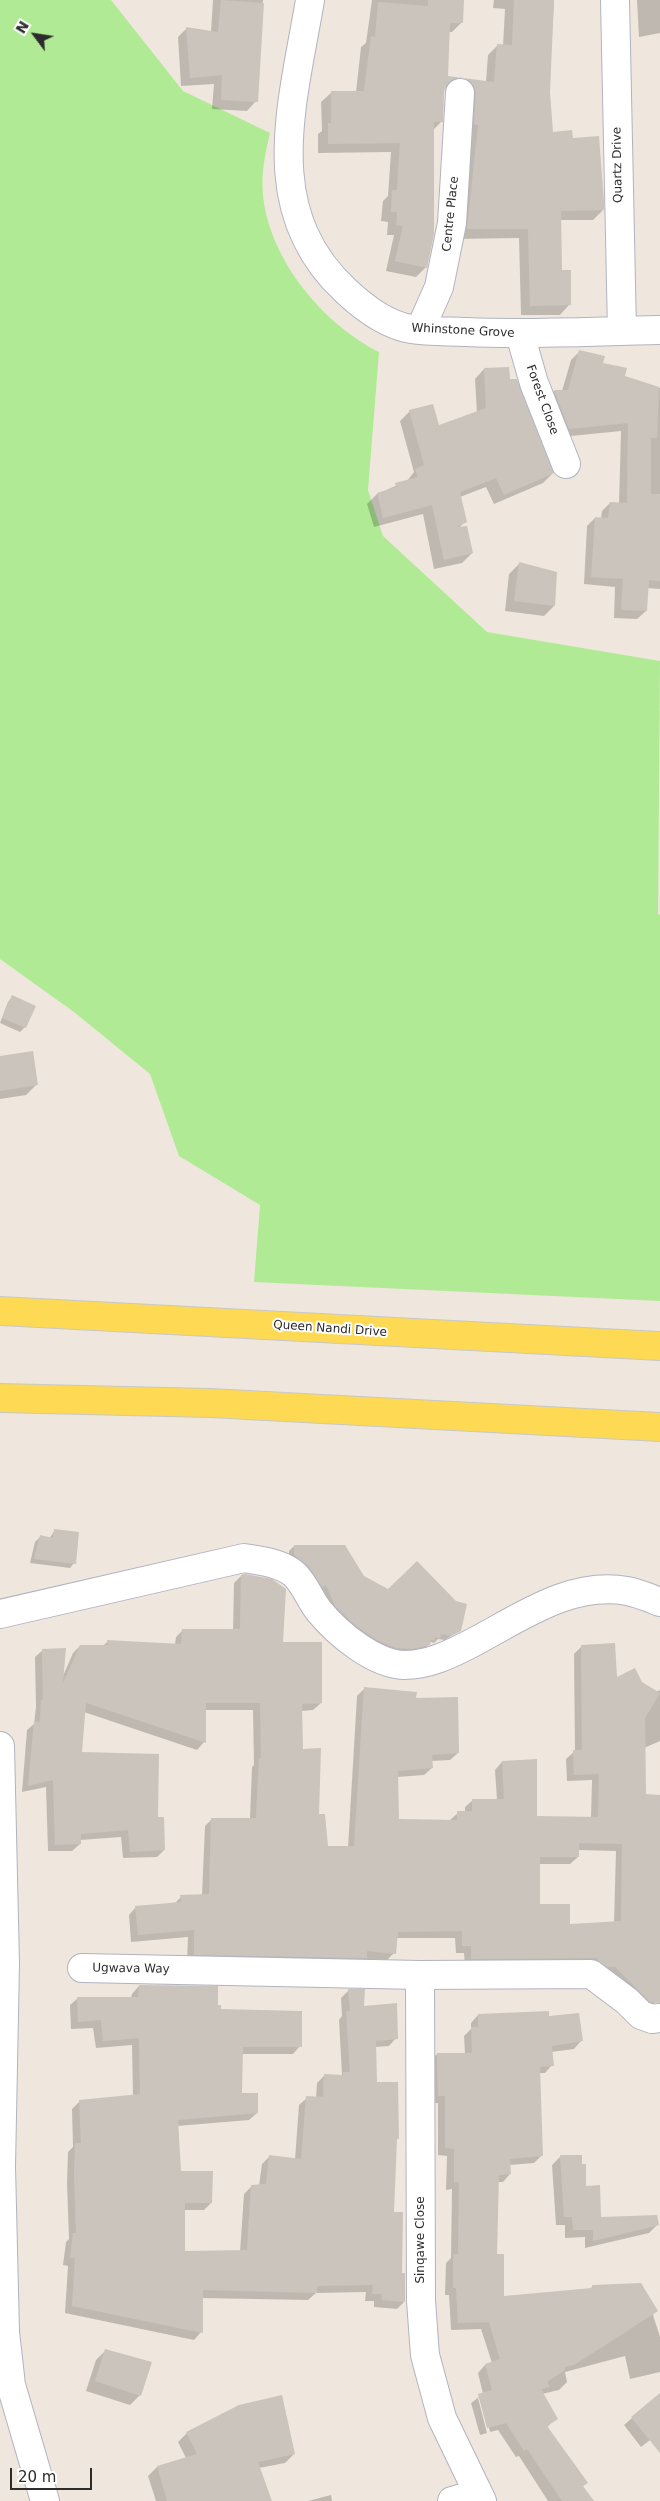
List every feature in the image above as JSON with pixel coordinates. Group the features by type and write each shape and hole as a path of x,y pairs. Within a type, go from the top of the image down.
{"main road":[{"name":"Queen Nandi Drive","path":"0,1311 660,1346"},
{"path":"0,1398 210,1403 660,1428"}],"street":[{"name":"Whinstone Grove","path":"310,0 290,121 289,178 296,215 314,256 333,279 375,313 402,327 420,330 520,334 660,330"},
{"name":"Quartz Drive","path":"615,0 622,330"},
{"name":"Centre Place","path":"420,330 439,287 451,231 460,92"},
{"name":"Forest Close","path":"520,334 534,384 566,464"},
{"path":"0,1614 244,1558 267,1562 293,1573 320,1612 344,1635 369,1654 404,1665 433,1662 540,1605 563,1597 601,1591 627,1591 660,1602"},
{"path":"0,1746 5,1964 1,2166 5,2332 11,2385 45,2501"},
{"name":"Ugwava Way","path":"82,1968 420,1976"},
{"path":"420,1976 591,1974 627,2001 641,2015 652,2019 660,2018"},
{"name":"Sinqawe Close","path":"420,1976 421,2301 425,2355 442,2418 470,2498"}],"green space":[{"path":"0,0 111,0 183,91 270,133 263,171 263,198 269,226 280,252 295,277 313,300 334,321 356,338 379,352 368,490 383,536 487,632 660,661 658,914 660,915 660,1301 254,1282 260,1205 179,1156 150,1074 74,1012 0,959"}],"building":[{"path":"221,0 264,3 258,102 221,100 222,75 190,78 186,27 218,32"},
{"path":"428,0 464,0 463,23 450,23 448,76 459,77 447,84 444,92 443,122 434,122 434,234 427,268 395,261 403,226 396,225 397,212 391,212 392,190 397,190 400,143 328,144 328,123 331,123 331,91 364,91 371,36 375,37 378,2 428,6"},
{"path":"514,0 554,0 550,92 553,132 572,130 573,138 599,136 604,202 604,210 561,211 562,270 571,270 571,305 530,306 528,229 467,229 478,125 474,124 476,93 474,86 469,80 463,78 494,82 497,44 512,45"},
{"path":"579,350 605,356 603,363 627,368 625,376 659,387 657,438 651,438 651,494 660,494 660,581 649,580 647,611 621,610 623,579 591,577 595,517 608,518 610,502 627,503 628,423 569,429 554,390 568,390"},
{"path":"509,367 510,379 517,379 554,473 504,495 496,478 460,492 467,522 457,527 467,526 473,553 444,560 432,505 383,518 377,493 396,487 395,483 418,477 415,469 424,465 409,410 433,404 439,425 486,408 484,368"},
{"path":"519,562 557,572 555,606 514,601"},
{"path":"12,995 36,1006 26,1028 2,1018"},
{"path":"33,1051 38,1085 0,1091 0,1056"},
{"path":"54,1529 79,1532 76,1564 34,1559 40,1535 53,1538"},
{"path":"294,1545 345,1545 364,1576 388,1589 417,1561 456,1601 467,1604 461,1631 451,1636 441,1634 440,1639 435,1637 434,1641 431,1640 430,1645 412,1649 396,1648 377,1640 356,1626 335,1606 326,1585 322,1587 309,1567 294,1555"},
{"path":"245,1574 272,1579 286,1589 283,1642 322,1642 322,1703 302,1704 303,1749 321,1748 319,1814 325,1814 328,1846 354,1846 364,1687 417,1692 416,1698 458,1697 459,1753 432,1755 433,1768 398,1771 399,1819 457,1820 457,1811 472,1811 472,1799 504,1799 502,1761 537,1759 537,1816 598,1817 599,1774 574,1775 573,1750 582,1750 581,1645 615,1643 617,1677 635,1668 642,1682 660,1693 645,1718 646,1794 660,1795 660,2003 650,2002 615,1967 607,1967 597,1958 471,1959 471,1946 462,1946 462,1931 398,1932 396,1954 367,1951 367,1958 194,1955 194,1930 138,1935 135,1906 181,1902 180,1895 209,1894 211,1818 256,1818 259,1758 261,1758 260,1703 206,1703 206,1743 86,1703 82,1752 159,1754 158,1817 164,1817 165,1850 130,1852 128,1830 81,1834 81,1844 55,1845 53,1780 28,1786 34,1721 40,1722 41,1700 43,1700 42,1649 66,1648 63,1683 80,1645 108,1645 107,1640 181,1644 182,1629 240,1629 241,1575","holes":["579,1843 622,1844 621,1921 570,1924 570,1904 540,1904 540,1857 579,1857"]},
{"path":"139,1985 218,1986 218,2005 221,2005 221,2009 302,2011 302,2047 243,2047 242,2093 258,2093 258,2113 178,2120 181,2171 213,2171 212,2203 185,2203 185,2251 247,2250 251,2185 266,2184 269,2155 301,2159 306,2096 323,2097 324,2074 343,2075 343,2072 350,2072 346,2011 350,2011 348,1989 365,1989 364,2006 397,2003 398,2039 376,2041 377,2082 398,2082 399,2139 397,2139 394,2212 403,2212 402,2273 405,2273 405,2302 382,2300 381,2294 372,2294 373,2285 317,2286 317,2293 203,2290 203,2333 72,2306 75,2258 70,2258 73,2233 76,2233 74,2175 75,2143 81,2143 79,2100 140,2094 139,2038 103,2041 101,2020 78,2022 77,1997 138,1997"},
{"path":"549,2011 549,2016 579,2013 583,2041 552,2046 554,2066 540,2067 543,2156 510,2159 511,2174 499,2175 497,2254 504,2254 504,2296 592,2288 592,2285 641,2283 658,2311 574,2365 565,2367 565,2370 547,2382 550,2387 541,2389 558,2419 547,2426 588,2483 583,2486 594,2501 562,2501 527,2449 524,2451 506,2423 487,2428 478,2394 492,2390 485,2364 500,2359 489,2322 458,2323 456,2288 453,2288 453,2254 458,2254 459,2182 454,2183 454,2149 445,2148 445,2096 438,2096 437,2053 472,2053 471,2027 478,2027 478,2014"},
{"path":"560,2155 582,2155 582,2164 586,2164 586,2186 600,2185 601,2217 657,2215 659,2225 593,2241 593,2230 573,2230 572,2217 564,2217"},
{"path":"105,2349 152,2362 141,2396 95,2381"},
{"path":"660,2393 660,2453 631,2417"},
{"path":"282,2395 295,2454 258,2462 272,2501 167,2501 157,2466 197,2454 186,2432 239,2405"}]}
